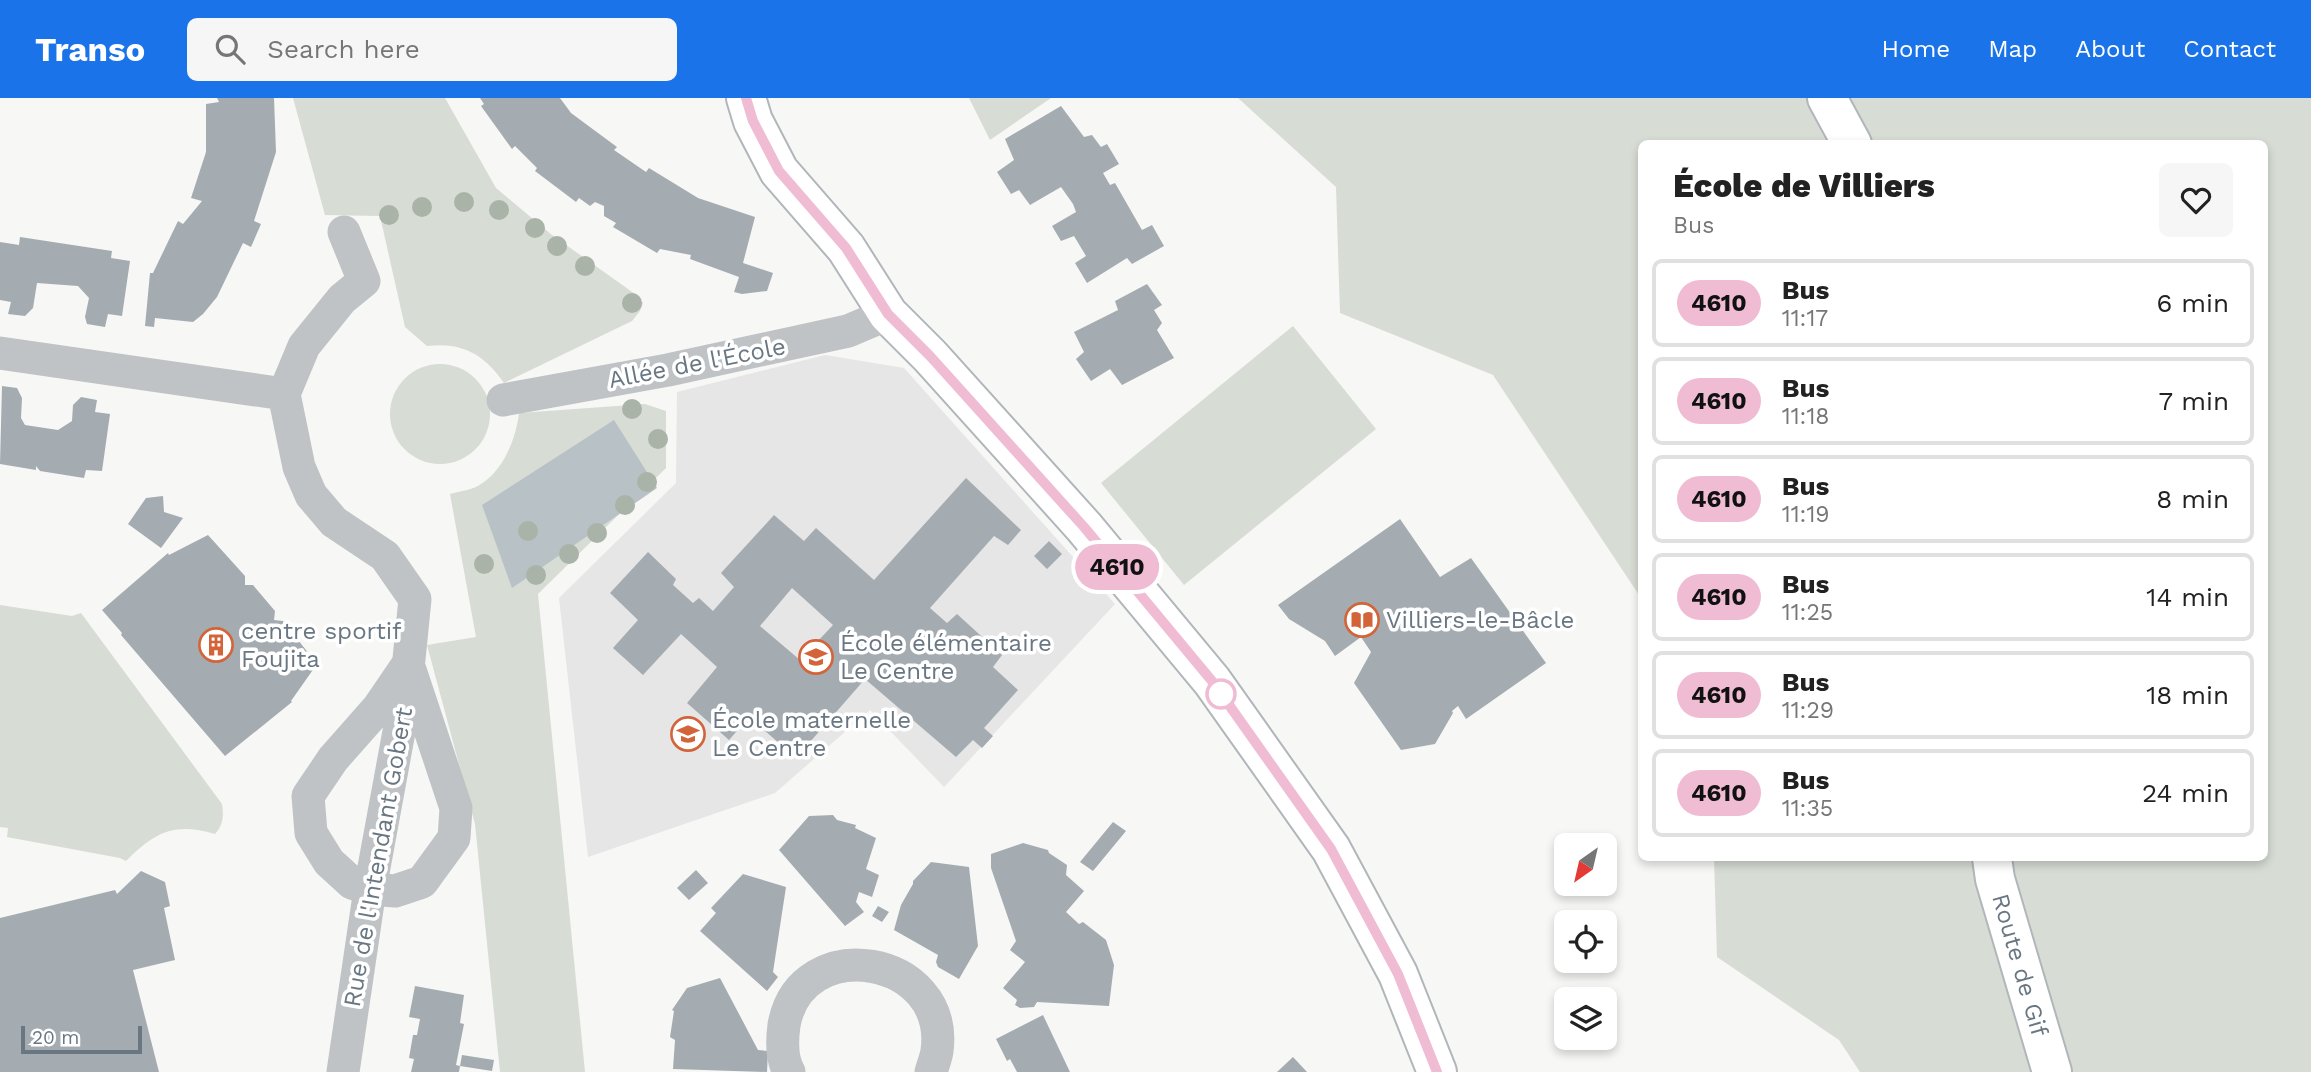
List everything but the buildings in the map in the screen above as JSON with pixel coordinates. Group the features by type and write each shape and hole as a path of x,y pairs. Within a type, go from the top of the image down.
{"street":[{"path":"746,98 753,121 779,171 846,248 888,314 930,356 1084,527 1212,681 1331,849 1398,974 1437,1072"},
{"path":"1827,98 1850,140"},
{"path":"0,353 284,394 304,346 342,299 364,281 344,232"},
{"name":"Allée de l'École","path":"502,400 668,370 848,331 888,314"},
{"name":"Rue de l'Intendant Gobert","path":"284,394 299,467 311,495 334,522 385,556 415,599 405,699 370,888 342,1072"},
{"path":"408,664 456,808 454,838 422,882 395,891 352,883 329,862 311,833 308,796 333,759 378,708 408,664"},
{"name":"Route de Gif","path":"1992,861 1995,879 2052,1072"},
{"path":"789,1072 785,1066 782,1041 786,1016 797,994 815,977 838,966 863,964 887,969 909,981 926,1000 935,1024 937,1051 931,1072"}],"shaded area":[{"path":"293,98 445,98 496,188 552,235 635,294 643,303 640,311 632,321 504,383 488,364 471,352 451,346 427,346 405,327 380,216 325,215"},
{"path":"969,98 1051,98 990,140"},
{"path":"1238,98 2311,98 2311,1072 1860,1072 1839,1040 1717,957 1714,861 2268,861 2268,140 1638,140 1638,593 1493,375 1340,313 1336,187"},
{"path":"1293,326 1376,429 1184,585 1101,483"},
{"name":"École élémentaire Le Centre","path":"825,355 904,368 1115,604 944,787 870,710 775,793 588,857 559,598 676,483 677,392"},
{"path":"440,364 459,368 476,378 486,395 490,414 486,433 476,450 459,460 440,464 421,460 404,450 394,433 390,414 394,395 404,378 421,368"},
{"path":"645,404 666,411 666,468 538,594 585,1072 500,1072 475,824 427,645 476,637 450,494 478,486 496,471 512,443 519,413"},
{"path":"614,420 657,488 512,588 482,505"},
{"path":"0,605 72,616 81,613 222,804 222,820 215,834 188,829 166,832 146,843 126,861 7,837 8,828 0,827"}],"bus line":[{"name":"4610","path":"746,98 753,121 779,171 846,248 888,314 930,356 1084,527 1212,681 1331,849 1398,974 1437,1072"}],"place":[{"name":"Villiers-le-Bâcle","path":"1362,620"},
{"name":"centre sportif Foujita","path":"216,645"},
{"name":"École élémentaire Le Centre","path":"816,657"},
{"name":"École maternelle Le Centre","path":"688,734"}]}
